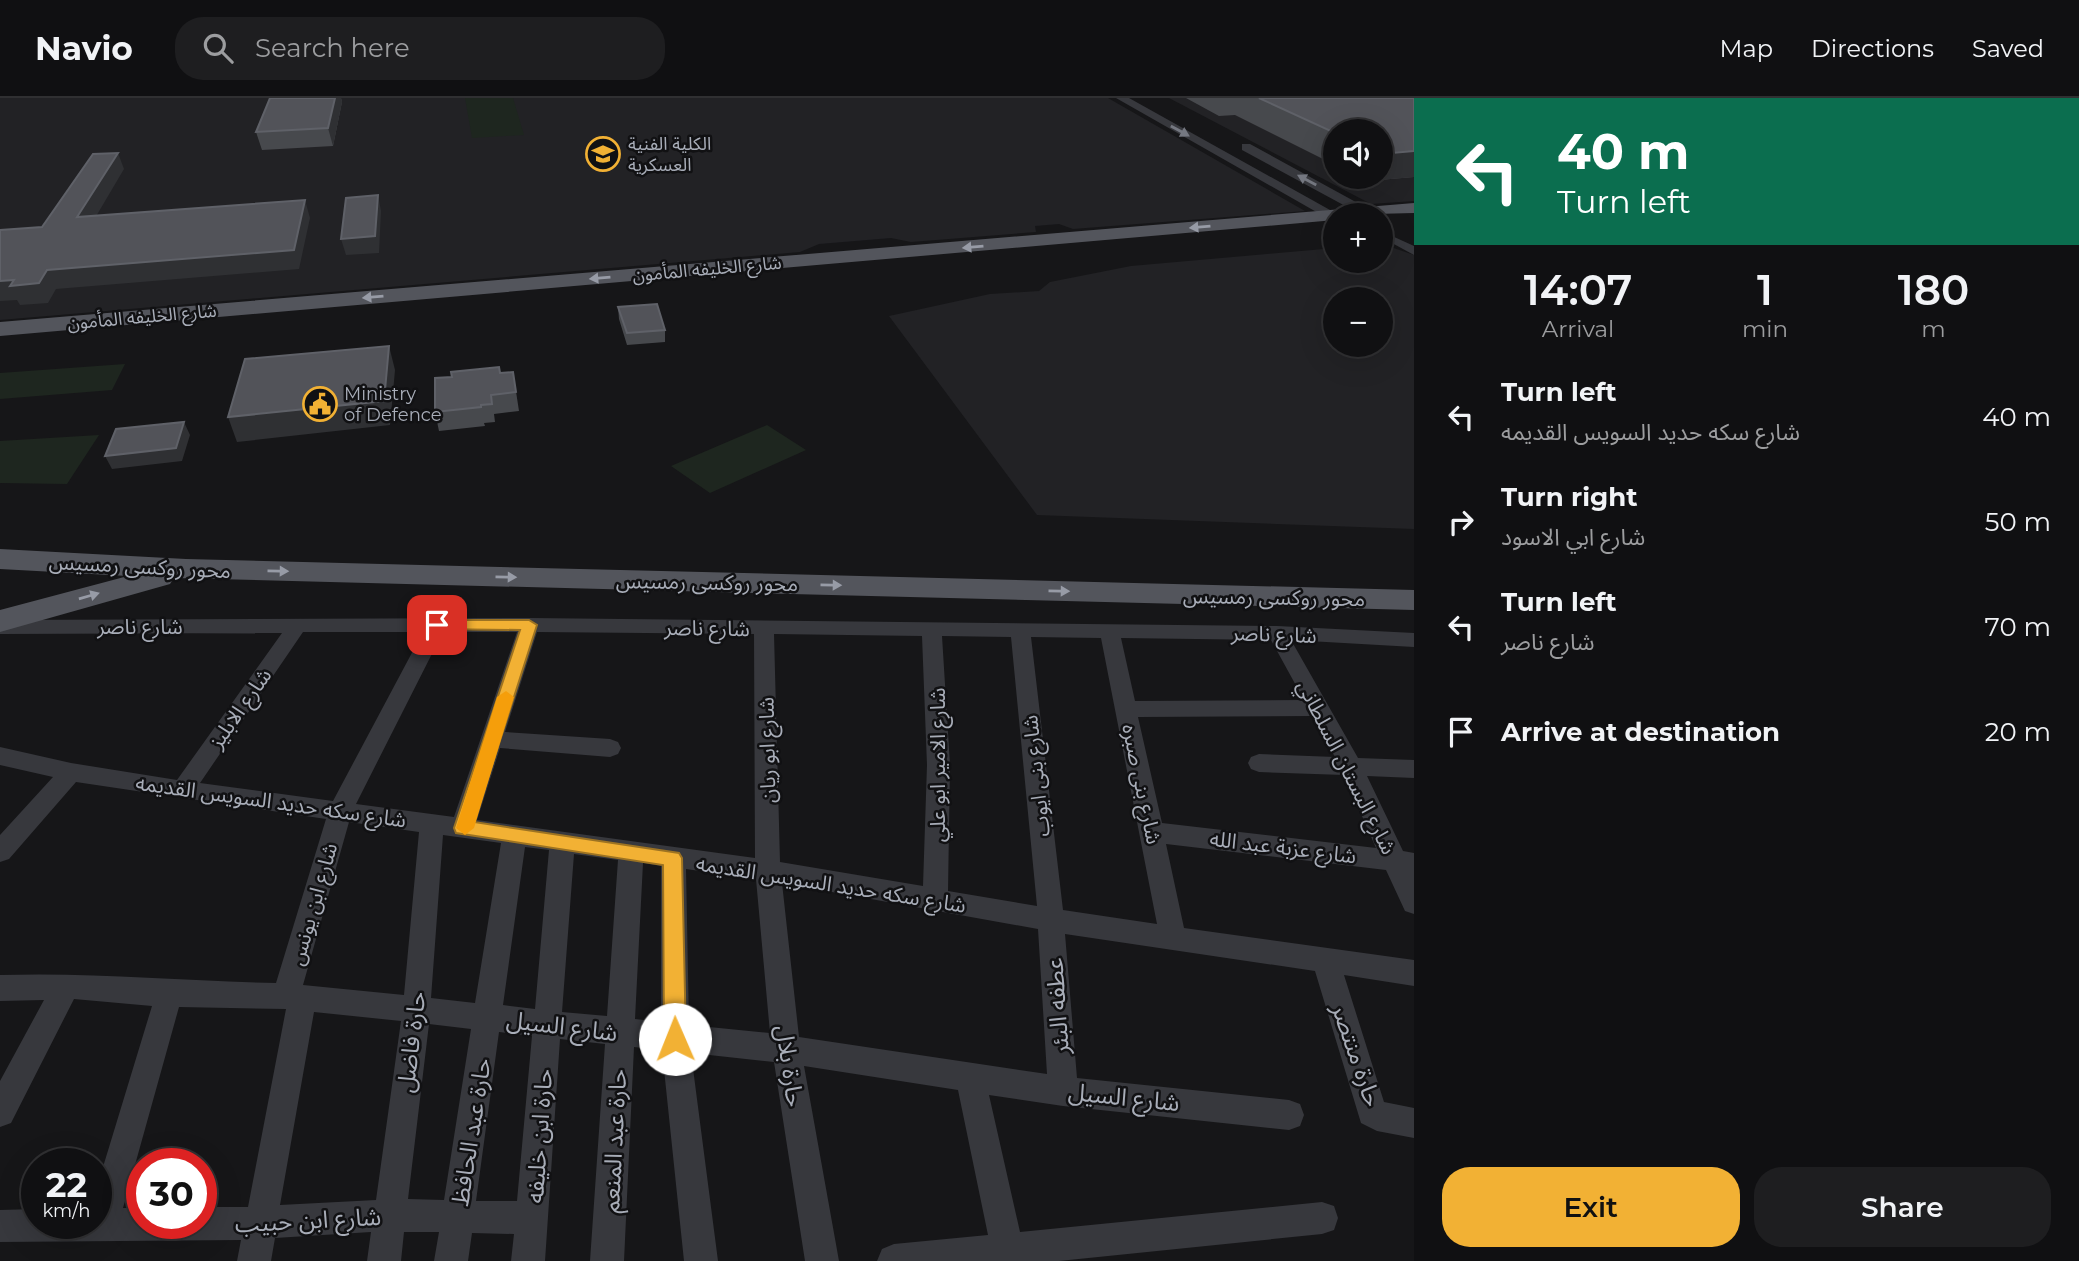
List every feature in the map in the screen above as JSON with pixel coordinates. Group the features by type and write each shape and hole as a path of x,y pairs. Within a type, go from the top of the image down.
{"main road":[{"name":"شارع الخليفه المأمون","path":"1393,210 1414,208"},
{"name":"شارع الخليفه المأمون","path":"0,329 797,262 936,260 1323,216"},
{"path":"1242,223 1266,238"},
{"path":"1393,233 1414,231"},
{"path":"797,262 816,269 818,275 812,280"},
{"name":"محور روكسى رمسيس","path":"0,559 186,569 1414,600"},
{"path":"0,621 186,569"}],"street":[{"path":"1121,98 1323,210"},
{"path":"1212,149 1244,149 1238,143 1350,203"},
{"path":"1230,159 1238,154 1264,156"},
{"path":"1393,240 1414,251"},
{"name":"شارع ابن يونس","path":"254,1261 294,997 340,811 437,625"},
{"path":"463,828 529,625"},
{"name":"شارع ناصر","path":"0,627 529,625 1277,633 1414,640"},
{"name":"شارع الابليز","path":"183,790 297,626"},
{"name":"شارع ابو ريان","path":"764,629 768,870"},
{"name":"شارع الامير ابو علي","path":"932,631 939,705 940,794 935,900"},
{"name":"شارع بنى ايوب","path":"1020,631 1051,920"},
{"name":"شارع بنى صبره","path":"1110,632 1173,937"},
{"name":"شارع البستان السلطاني","path":"1277,633 1404,861 1414,903"},
{"path":"1127,709 1320,708"},
{"path":"492,740 610,748"},
{"name":"شارع سكه حديد السويس القديمه","path":"0,756 71,772 183,790 432,823 562,844 768,870 1051,920 1414,973"},
{"path":"1259,763 1414,769"},
{"path":"0,852 71,772"},
{"name":"حارة فاضل","path":"384,1261 416,1012 432,823"},
{"name":"شارع عزبة عبد الله","path":"1152,832 1404,861"},
{"name":"حارة عبد الحافظ","path":"451,1261 514,836"},
{"name":"حارة ابن خليفه","path":"528,1261 562,844"},
{"name":"حارة عبد المنعم","path":"607,1261 631,853"},
{"path":"673,858 675,1039 701,1261"},
{"name":"حارة بلال","path":"768,870 786,1049 822,1261"},
{"name":"عطفه البئر","path":"1051,920 1062,1091"},
{"name":"حارة منتصر","path":"1325,959 1371,1112 1377,1116 1414,1123"},
{"path":"0,1112 66,986"},
{"name":"شارع السيل","path":"0,988 66,986 169,994 294,997 621,1034 786,1049 1062,1091 1289,1115"},
{"path":"112,1191 169,994"},
{"path":"970,1075 1009,1255"},
{"name":"شارع ابن حبيب","path":"112,1226 260,1223 389,1215 533,1218"},
{"path":"894,1261 1009,1255 1322,1218"},
{"name":"شارع ابن حبيب","path":"0,1226 21,1226"}],"shaded area":[{"name":"الكلية الفنية العسكرية","path":"0,98 1108,98 1305,211 1073,229 1059,224 1035,226 1036,232 911,242 891,238 819,244 800,252 0,320"},
{"path":"465,98 513,98 524,135 472,138"},
{"path":"1169,98 1414,98 1414,201 1369,203 1342,189 1393,189 1393,119 1323,119 1323,179"},
{"path":"1393,248 1414,255 1414,529 1037,515 889,316 990,294 1039,291 1050,282 1131,266 1323,249 1323,273 1393,273"},
{"path":"125,364 112,390 0,399 0,373"},
{"path":"767,425 806,450 710,493 671,466"},
{"path":"99,435 67,484 0,483 0,441"}],"building":[{"path":"270,98 335,98 328,128 256,132"},
{"path":"1259,98 1414,98 1414,151 1393,153 1393,119 1323,119 1323,127"},
{"path":"118,153 77,217 305,200 294,250 47,270 39,283 10,286 14,280 0,281 0,230 42,227 93,154"},
{"path":"378,195 375,236 341,239 346,198"},
{"path":"657,304 665,330 627,333 618,307"},
{"path":"389,346 384,401 228,417 245,359"},
{"path":"499,367 500,373 513,372 516,392 491,395 492,404 481,407 435,412 435,378 452,377 451,372"},
{"path":"184,422 176,448 105,456 116,429"}],"slow traffic":[{"path":"465,828 506,697"}],"place":[{"name":"الكلية الفنية العسكرية","path":"603,154"},
{"name":"Ministry of Defence","path":"320,404"}],"route":[{"path":"437,625 529,625 463,828 673,858 675,1039"}]}
